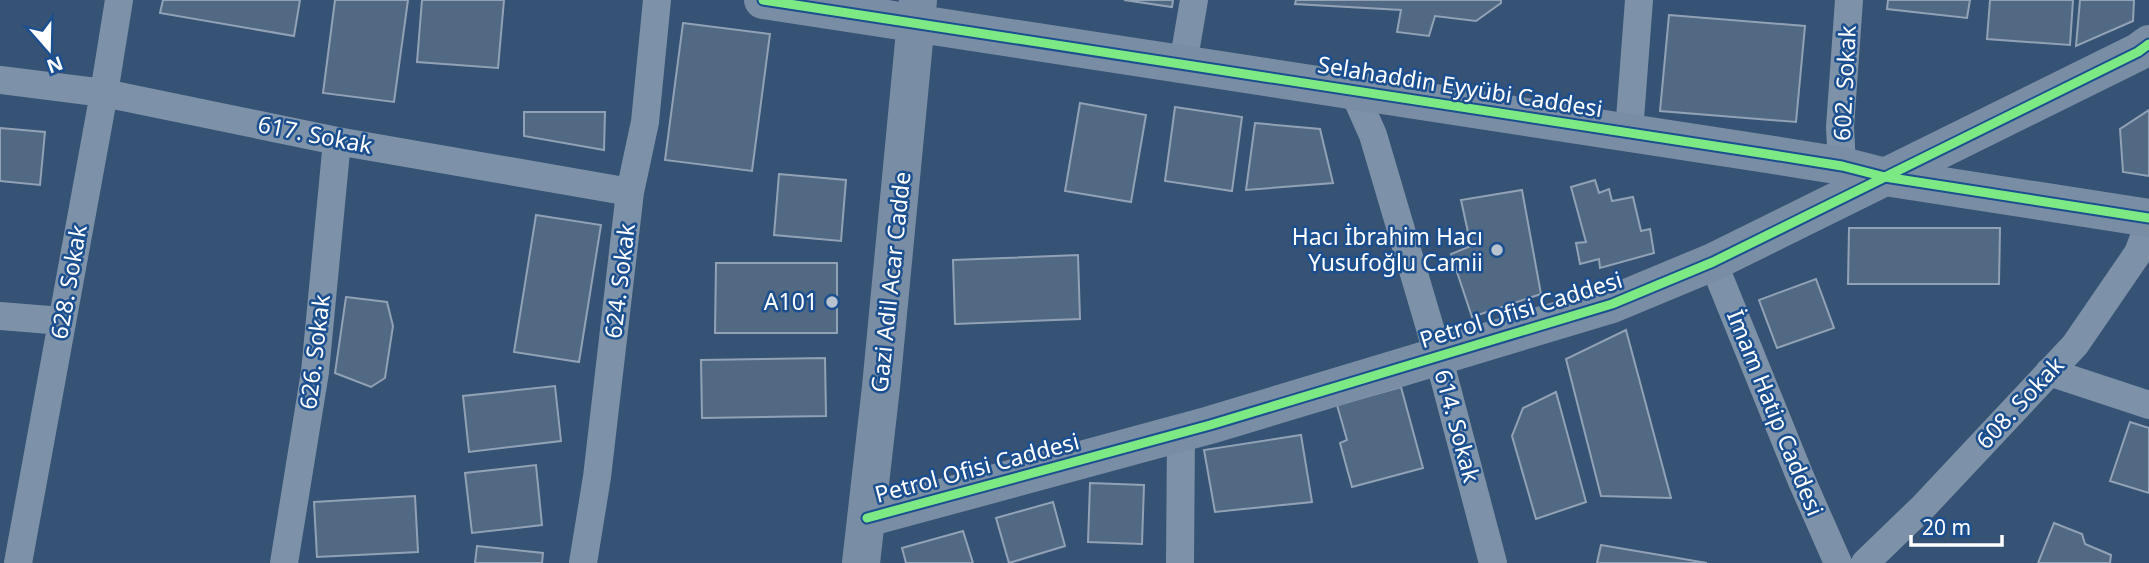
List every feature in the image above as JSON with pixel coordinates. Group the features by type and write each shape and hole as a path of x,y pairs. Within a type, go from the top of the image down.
{"street":[{"name":"628. Sokak","path":"18,563 119,0"},
{"name":"624. Sokak","path":"583,563 597,477 630,192 645,122 657,0"},
{"name":"Selahaddin Eyyübi Caddesi","path":"763,0 917,12 1183,64 1629,132 1842,166 1885,177 2149,218"},
{"path":"1183,64 1194,0"},
{"path":"1629,132 1639,0"},
{"name":"602. Sokak","path":"1842,166 1840,127 1849,0"},
{"name":"Gazi Adil Acar Cadde","path":"861,563 917,12"},
{"name":"Petrol Ofisi Caddesi","path":"867,518 1181,433 1612,304 1713,262 2138,52 2149,44"},
{"name":"617. Sokak","path":"0,80 104,93 337,141 630,192"},
{"name":"614. Sokak","path":"1353,90 1373,135 1438,355 1493,563"},
{"name":"626. Sokak","path":"284,563 315,372 337,141"},
{"name":"608. Sokak","path":"1865,563 1923,507 2075,345 2138,253 2149,224"},
{"name":"İmam Hatip Caddesi","path":"1713,262 1838,563"},
{"path":"0,316 62,321"},
{"path":"2049,372 2149,405"},
{"path":"1180,563 1181,433"}],"building":[{"path":"163,0 300,0 294,36 160,13"},
{"path":"335,0 408,0 394,102 323,93"},
{"path":"422,0 504,0 498,68 417,62"},
{"path":"1124,0 1173,0 1172,7"},
{"path":"1296,0 1501,0 1501,3 1476,21 1435,16 1429,36 1397,32 1401,10 1295,4"},
{"path":"1888,0 1970,0 1967,18 1887,9"},
{"path":"1990,0 2073,0 2070,45 1987,39"},
{"path":"2080,0 2134,0 2133,21 2076,46"},
{"path":"1669,15 1805,26 1796,122 1660,111"},
{"path":"683,23 770,34 752,171 665,160"},
{"path":"1080,103 1146,115 1131,202 1065,191"},
{"path":"1175,107 1242,117 1232,191 1165,181"},
{"path":"2149,110 2149,176 2123,172 2120,129"},
{"path":"524,112 605,112 604,150 524,136"},
{"path":"1255,123 1320,129 1333,183 1246,190"},
{"path":"0,128 45,132 40,185 0,181"},
{"path":"779,174 846,180 841,241 774,235"},
{"path":"1595,180 1599,193 1609,189 1612,201 1633,197 1641,231 1650,229 1654,253 1600,268 1599,259 1580,264 1576,243 1586,242 1571,187"},
{"name":"Hacı İbrahim Hacı Yusufoğlu Camii","path":"1522,190 1541,294 1472,317 1451,254 1471,246 1461,200"},
{"path":"536,215 601,225 579,362 514,352"},
{"path":"1849,228 2000,228 1999,284 1848,284"},
{"path":"1078,255 1080,319 955,324 953,260"},
{"path":"716,263 837,263 837,333 715,333"},
{"path":"1816,279 1834,328 1777,348 1759,300"},
{"path":"346,297 387,302 393,326 385,378 371,387 335,373"},
{"path":"1626,330 1671,498 1601,496 1566,359"},
{"path":"825,358 826,416 702,418 701,360"},
{"path":"555,386 561,441 469,452 463,396"},
{"path":"1401,387 1423,468 1352,487 1340,443 1347,440 1337,405"},
{"path":"1556,392 1586,502 1536,519 1512,436 1523,408"},
{"path":"2130,422 2149,428 2149,493 2110,481"},
{"path":"1301,435 1312,502 1215,512 1204,450"},
{"path":"536,465 542,525 472,533 465,473"},
{"path":"1090,483 1144,485 1142,544 1088,542"},
{"path":"415,496 418,552 317,557 314,502"},
{"path":"1053,502 1065,546 1009,563 996,518"},
{"path":"2054,523 2082,534 2085,544 2111,555 2110,563 2038,563"},
{"path":"963,531 973,563 906,563 902,548"},
{"path":"1601,545 1707,563 1597,563"},
{"path":"477,546 543,553 542,563 475,563"}],"cycle path":[{"path":"763,0 1767,154 1842,166 1885,177 2149,218"},
{"path":"867,518 1210,425 1612,304 1713,262 2138,52 2149,44"}],"place":[{"name":"Hacı İbrahim Hacı Yusufoğlu Camii","path":"1497,250"},
{"name":"A101","path":"832,302"}]}
